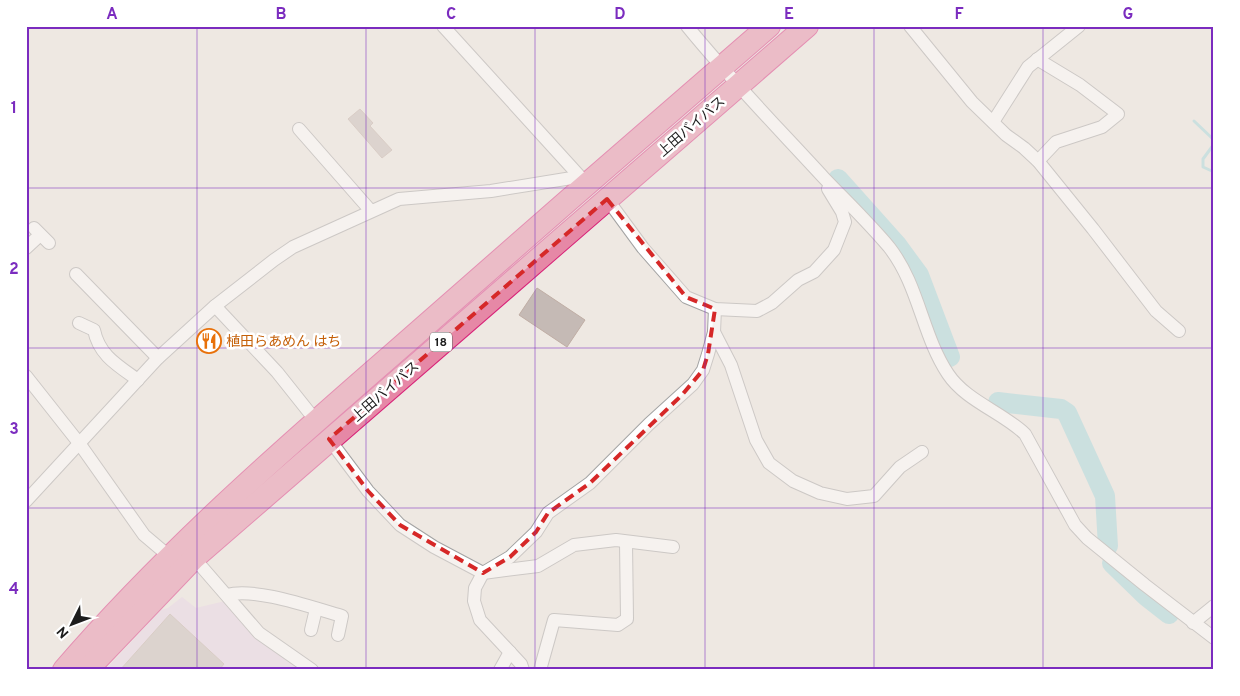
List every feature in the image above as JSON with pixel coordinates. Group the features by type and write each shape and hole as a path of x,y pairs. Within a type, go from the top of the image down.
{"highway":[{"name":"上田バイパス","path":"64,670 99,629 217,510 583,180 721,68 769,26"},
{"name":"上田バイパス","path":"87,670 194,558 807,26"}],"street":[{"path":"443,26 583,180"},
{"path":"687,26 721,68 877,234 899,262 914,292 935,347 949,376 975,400 1014,424 1025,434 1067,513 1087,538 1214,638"},
{"path":"910,26 943,69 993,122 1038,161 1156,311 1179,331"},
{"path":"993,122 1028,67 1079,26"},
{"path":"1037,59 1080,85 1118,114 1102,126 1056,142 1038,161"},
{"path":"299,129 370,210"},
{"path":"26,501 158,358 215,306 274,260 294,247 399,198 491,191 583,180"},
{"path":"607,199 643,248 686,297 715,309 757,311 772,303 798,280 814,272 827,260 837,244 845,222 842,212 828,192 828,182"},
{"path":"26,248 41,235"},
{"path":"76,274 158,358"},
{"path":"215,306 277,372 316,421"},
{"path":"523,670 521,664 480,620 474,601 475,588 483,573 510,557 536,532 548,513 590,484 649,424 693,384 703,370 714,332 715,309"},
{"path":"79,323 94,330 97,344 108,359 138,380"},
{"path":"714,332 731,365 756,440 769,463 793,481 820,493 847,499 874,496 900,467 922,452"},
{"path":"26,376 79,444 144,535 170,557"},
{"path":"329,439 368,491 400,525 434,547 483,573 538,566 574,545 616,540 673,547"},
{"path":"540,670 554,620 618,625 627,619 626,542"},
{"path":"194,558 259,633 312,670"},
{"path":"227,595 239,592 342,616 338,635"},
{"path":"1193,623 1214,606"},
{"path":"311,630 316,609"},
{"path":"500,670 510,652"}],"highlighted area":[{"path":"607,199 686,297 715,309 708,354 703,370 682,395 590,483 548,513 536,532 510,557 483,573 400,525 368,491 329,439"}],"shaded area":[{"path":"182,597 196,608 225,601 305,670 105,670 161,610 168,608"}],"building":[{"path":"360,109 373,123 370,126 392,150 382,158 348,119"},
{"path":"537,288 585,320 567,347 519,315"},
{"path":"170,614 224,664 219,670 120,670"}],"waterway":[{"path":"1194,121 1214,140"},
{"path":"1214,144 1203,159 1203,167 1214,172"},
{"path":"838,179 897,245 919,275 950,357"},
{"path":"998,402 1061,409 1067,413 1105,496 1108,546"},
{"path":"1112,563 1146,596 1169,614"}],"place":[{"name":"植田らあめん はち","path":"209,341"}]}
